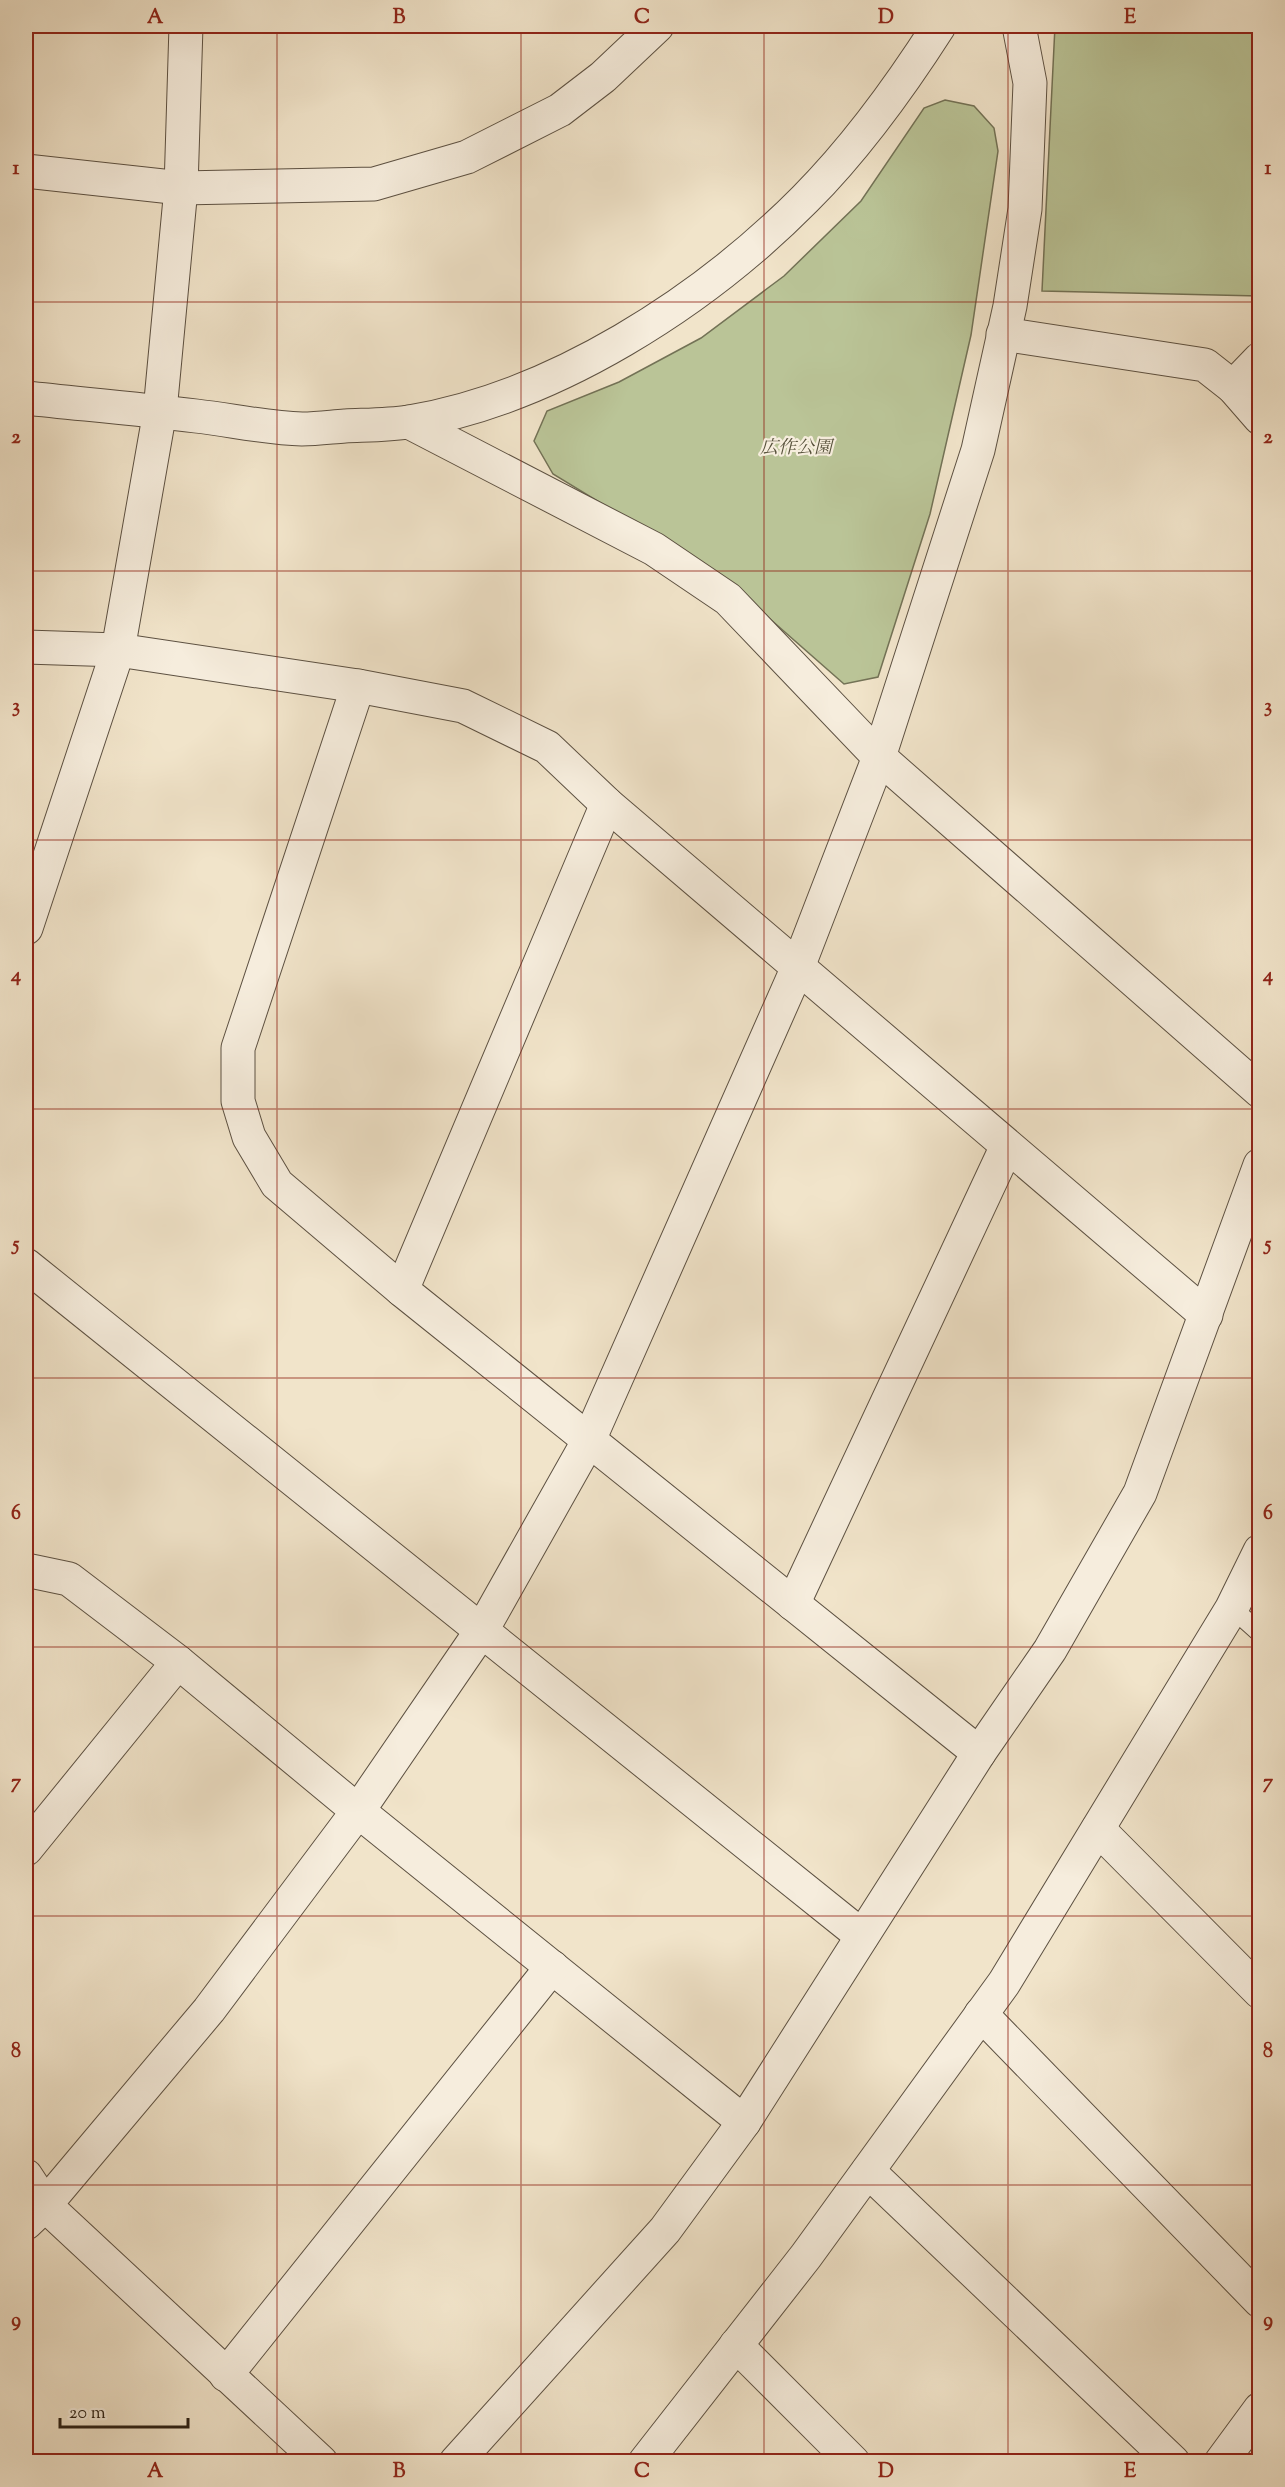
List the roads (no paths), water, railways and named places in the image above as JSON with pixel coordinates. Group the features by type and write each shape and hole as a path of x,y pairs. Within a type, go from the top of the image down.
{"street":[{"path":"26,928 118,650 160,411 181,188 186,26"},
{"path":"26,171 181,188 374,184 467,157 560,110 603,77 657,26"},
{"path":"26,398 160,411 302,429 409,422 495,401 620,342 687,300 749,252 806,198 860,137 939,26"},
{"path":"35,2214 209,2010 358,1811 482,1630 589,1440 798,967 879,757 978,450 1003,334 1025,209 1030,83 1019,26"},
{"path":"1003,334 1205,365 1233,387 1260,417"},
{"path":"1233,387 1260,359"},
{"path":"409,422 654,549 728,599 879,757 1260,1091"},
{"path":"26,647 118,650 358,686 463,706 547,747 608,804 1206,1315"},
{"path":"358,686 238,1048 238,1101 249,1137 278,1184 402,1290 979,1753"},
{"path":"402,1290 608,804"},
{"path":"794,1604 1008,1146"},
{"path":"456,2462 665,2230 744,2122 979,1753 1050,1650 1140,1493 1260,1165"},
{"path":"26,1266 862,1936"},
{"path":"645,2462 806,2256 1004,1983 1232,1608 1260,1551"},
{"path":"26,1570 69,1579 178,1662 358,1811 744,2122"},
{"path":"26,1849 178,1662"},
{"path":"1098,1828 1260,1992"},
{"path":"226,2375 552,1967"},
{"path":"981,2014 1260,2301"},
{"path":"868,2171 1173,2462"},
{"path":"26,2176 35,2214 226,2375 321,2462"},
{"path":"736,2345 853,2462"},
{"path":"1221,2462 1260,2409"}],"lane":[{"path":"1232,1608 1260,1633"}],"park label":[{"name":"広作公園","path":"796,449"}]}
